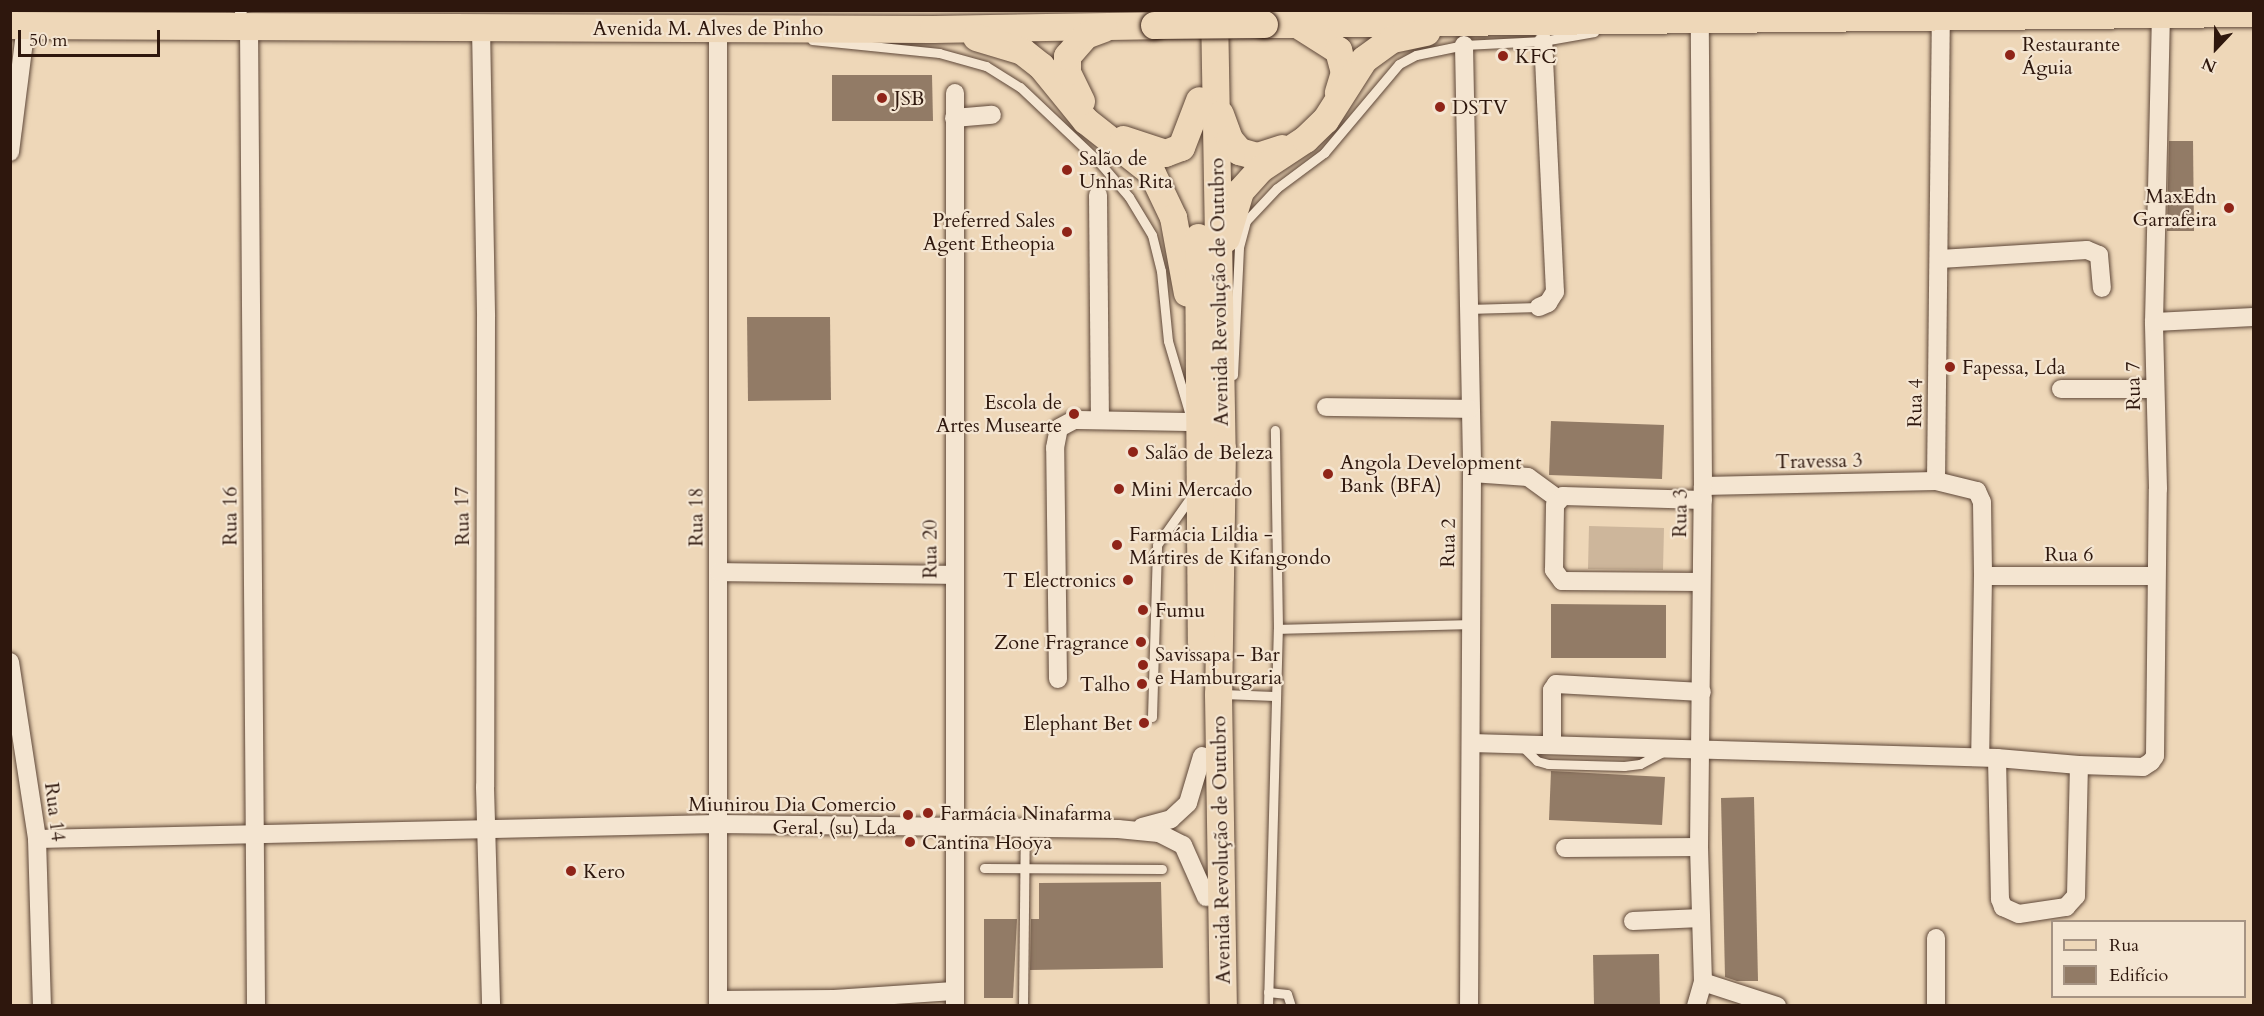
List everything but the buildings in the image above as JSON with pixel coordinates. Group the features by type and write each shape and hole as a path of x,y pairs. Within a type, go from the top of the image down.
{"main road":[{"name":"Avenida M. Alves de Pinho","path":"16,21 428,10"},
{"name":"Avenida Revolução de Outubro","path":"1198,10 1207,100 1217,286 1211,449 1223,1005"},
{"name":"Avenida Revolução de Outubro","path":"1206,1005 1200,485 1211,449 1197,332 1207,100 1214,10"},
{"name":"Avenida M. Alves de Pinho","path":"488,19 660,11 1102,18 1154,25 1618,21"},
{"path":"1217,286 1233,207 1240,191 1261,168 1305,139 1325,120 1338,105 1364,59 1379,45 1405,35 1433,31 1618,21 2253,13"},
{"name":"Avenida M. Alves de Pinho","path":"243,16 488,19 718,28 933,29 1102,18"},
{"path":"1102,18 1067,56 1066,72 1072,88 1098,118 1131,143 1165,153 1186,141 1207,100"},
{"path":"1207,100 1229,140 1239,151 1257,156 1280,150 1320,118 1341,85 1344,62 1329,41 1296,24"},
{"path":"933,29 998,42 1022,51 1041,66 1085,120 1152,173 1173,217 1197,332"}],"street":[{"name":"Rua 7","path":"2079,765 2144,767 2155,756 2154,322 2161,15"},
{"name":"Rua 16","path":"243,16 256,1005"},
{"name":"Rua 4","path":"1936,481 1941,16"},
{"name":"Rua 17","path":"488,19 486,832 491,1005"},
{"name":"Rua 3","path":"1696,1005 1703,982 1699,847 1702,750 1703,493 1700,20"},
{"path":"10,152 16,21"},
{"name":"Rua 18","path":"718,28 718,1003"},
{"path":"1539,307 1548,303 1555,292 1543,41"},
{"name":"Rua 2","path":"1464,45 1467,309 1472,473 1469,624 1471,743 1469,1005"},
{"name":"Rua 20","path":"954,998 952,575 955,93"},
{"path":"954,118 992,115"},
{"path":"1098,195 1100,420"},
{"path":"1940,259 2087,250 2099,255 2102,288"},
{"path":"2154,322 2253,317"},
{"path":"2061,388 2155,389"},
{"path":"1326,407 1469,409"},
{"path":"1058,679 1056,436 1065,421 1192,422"},
{"path":"1472,473 1528,477 1557,498 1554,570 1562,581 1701,582"},
{"path":"1471,743 1988,757 2079,765 2076,896 2066,907 2019,914 2003,906 2000,899 1988,757 1982,502 1977,491 1936,481"},
{"name":"Travessa 3","path":"1557,498 1936,481"},
{"path":"719,573 952,575"},
{"name":"Rua 6","path":"1983,576 2156,576"},
{"name":"Rua 14","path":"10,662 37,839 42,1005"},
{"path":"1552,745 1556,684 1702,692"},
{"path":"1118,829 1160,825 1181,812 1191,797 1202,756"},
{"path":"37,839 486,832 718,824 953,825 1118,829 1159,833 1183,845 1206,897"},
{"path":"1565,848 1699,847"},
{"path":"1633,921 1701,918"},
{"path":"1936,938 1936,1005"},
{"path":"1703,982 1777,1005"},
{"path":"718,1003 954,998"}],"lane":[{"path":"1211,449 1233,374 1239,248 1246,221 1277,188 1324,153 1399,64 1416,55 1464,45 1543,41 1666,20"},
{"path":"718,28 964,57 1020,87 1111,175 1152,235 1161,271 1168,341 1192,422 1211,449"},
{"path":"1467,309 1539,307"},
{"path":"1268,1005 1278,629 1275,430"},
{"path":"1152,717 1158,545 1200,485"},
{"path":"1278,629 1469,624"},
{"path":"1218,694 1276,696"},
{"path":"1521,744 1537,761 1548,764 1624,766 1640,764 1668,749"},
{"path":"1023,1005 1025,827"},
{"path":"984,868 1162,869"},
{"path":"1268,992 1287,994 1291,1005"}],"shaded area":[{"path":"1589,526 1664,528 1663,570 1588,569"}],"place":[{"name":"Restaurante Águia","path":"2010,55"},
{"name":"KFC","path":"1503,56"},
{"name":"JSB","path":"882,98"},
{"name":"DSTV","path":"1440,107"},
{"name":"Salão de Unhas Rita","path":"1067,170"},
{"name":"MaxEdn Garrafeira","path":"2229,208"},
{"name":"Preferred Sales Agent Etheopia","path":"1067,232"},
{"name":"Fapessa, Lda","path":"1950,367"},
{"name":"Escola de Artes Musearte","path":"1074,414"},
{"name":"Salão de Beleza","path":"1133,452"},
{"name":"Angola Development Bank (BFA)","path":"1328,474"},
{"name":"Mini Mercado","path":"1119,489"},
{"name":"Farmácia Lildia - Mártires de Kifangondo","path":"1117,545"},
{"name":"T Electronics","path":"1128,580"},
{"name":"Fumu","path":"1143,610"},
{"name":"Zone Fragrance","path":"1141,642"},
{"name":"Savissapa - Bar e Hamburgaria","path":"1143,665"},
{"name":"Talho","path":"1142,684"},
{"name":"Elephant Bet","path":"1144,723"},
{"name":"Farmácia Ninafarma","path":"928,813"},
{"name":"Miunirou Dia Comercio Geral, (su) Lda","path":"908,815"},
{"name":"Cantina Hooya","path":"910,842"},
{"name":"Kero","path":"571,871"}]}
